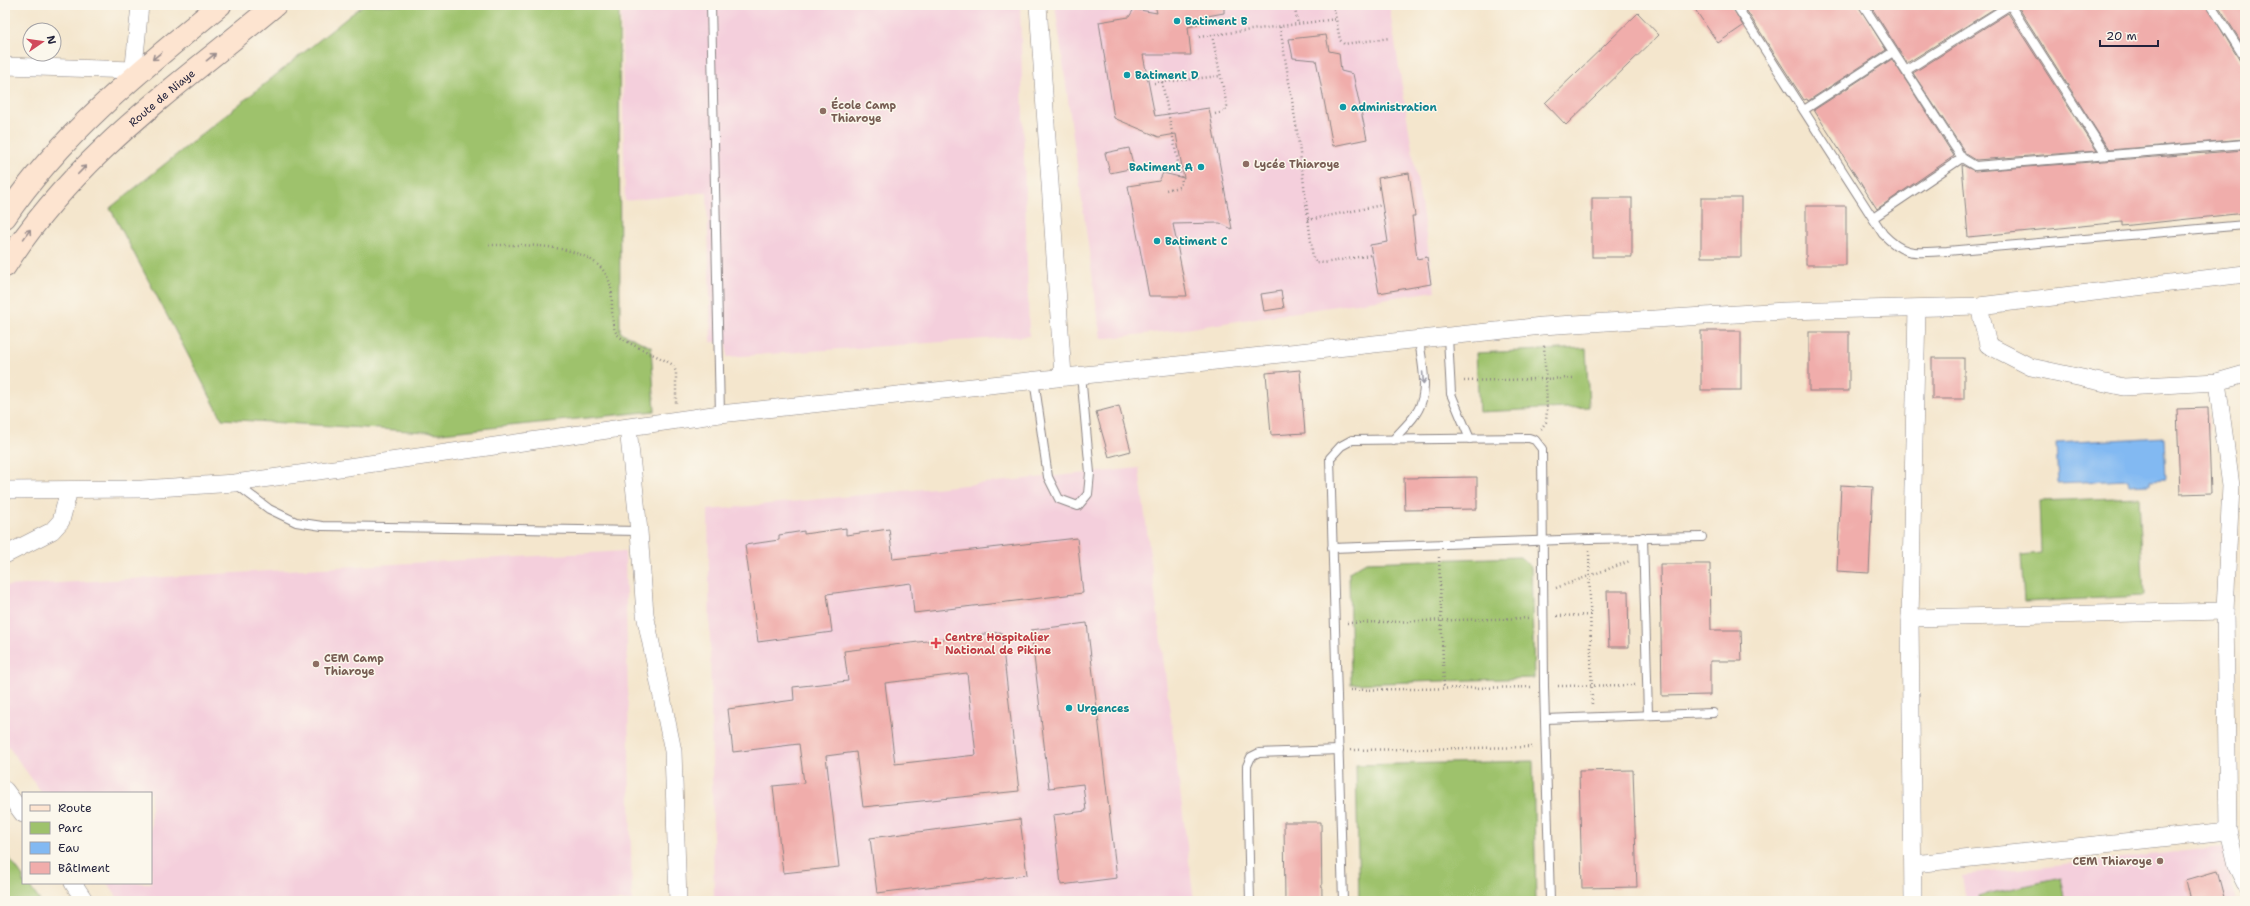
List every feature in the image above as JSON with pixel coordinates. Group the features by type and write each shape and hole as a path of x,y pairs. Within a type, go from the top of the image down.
{"main road":[{"path":"5,217 12,197 37,176 79,128 134,73 220,5"},
{"name":"Route de Niaye","path":"5,266 55,198 133,120 275,5"}],"street":[{"path":"5,66 134,73 140,5"},
{"path":"1038,5 1063,376"},
{"path":"5,490 189,487 235,483 720,414 1034,379 1542,326 1785,311 1917,309 1979,306 2245,274"},
{"path":"1979,306 1988,345 2030,367 2124,386 2217,382 2245,374"},
{"path":"1913,901 1914,864 1910,618 1917,309"},
{"path":"2217,382 2230,486 2225,611 2228,831 2236,864 2245,883"},
{"path":"628,428 639,530 645,614 673,751 678,901"},
{"path":"5,478 34,489"},
{"path":"5,555 52,531 61,520 69,490"},
{"path":"1910,618 2225,611"},
{"path":"5,790 22,813"},
{"path":"1914,864 2228,831"},
{"path":"74,884 85,901"}],"lane":[{"path":"712,5 720,414"},
{"path":"1736,5 1883,234 1894,245 1912,253 2245,225"},
{"path":"1863,5 1893,52 1907,70 1962,158 1975,166 2245,144"},
{"path":"1907,70 2010,5 2106,155"},
{"path":"2211,5 2245,58"},
{"path":"1804,110 1893,52"},
{"path":"1873,218 1962,158"},
{"path":"1448,336 1452,394 1458,413 1470,439"},
{"path":"1393,440 1412,419 1421,404 1423,383 1419,339"},
{"path":"1034,379 1048,477 1060,499 1078,506 1088,494 1090,473 1081,374"},
{"path":"1343,901 1330,458 1341,446 1352,440 1529,438 1535,440 1542,449 1544,686 1547,747 1550,901"},
{"path":"235,483 270,509 296,522 322,526 639,530"},
{"path":"1332,548 1643,537 1702,537"},
{"path":"1643,537 1648,715"},
{"path":"1545,719 1713,713"},
{"path":"1250,901 1247,766 1251,757 1259,753 1339,750"}],"path":[{"path":"1294,5 1298,24"},
{"path":"1333,5 1340,40 1344,44 1390,38"},
{"path":"1199,37 1336,19"},
{"path":"1280,27 1298,137 1313,258 1316,262 1324,263 1370,255"},
{"path":"1212,35 1227,110 1225,112 1215,114"},
{"path":"1154,83 1220,76"},
{"path":"1162,82 1182,182 1180,187 1166,190"},
{"path":"1308,220 1382,205"},
{"path":"489,245 559,247 574,253 602,269 611,288 615,329 617,334 673,365 676,372 676,420"},
{"path":"1535,440 1546,422 1546,379 1542,326"},
{"path":"1450,381 1574,378"},
{"path":"1589,539 1593,717"},
{"path":"1438,544 1444,688"},
{"path":"1544,592 1644,557"},
{"path":"1335,623 1441,621 1590,614"},
{"path":"1337,690 1647,685"},
{"path":"1339,750 1547,747"}],"shaded area":[{"name":"École Camp Thiaroye","path":"621,5 1020,5 1029,336 727,357 727,342 711,342 707,192 625,201"},
{"name":"Lycée Thiaroye","path":"1055,5 1389,5 1435,291 1178,330 1101,339"},
{"name":"Centre Hospitalier National de Pikine","path":"1139,468 1194,901 714,901 708,510"},
{"name":"CEM Camp Thiaroye","path":"625,551 632,901 120,901 108,884 152,884 152,792 41,792 5,742 5,586"},
{"name":"CEM Thiaroye","path":"2223,847 2237,901 1966,901 1962,875"}],"green space":[{"path":"363,5 619,5 620,332 651,347 655,411 441,433 222,419 110,208"},
{"path":"1586,348 1589,407 1479,412 1476,353"},
{"path":"2139,497 2144,596 2024,602 2021,555 2041,553 2039,501"},
{"path":"1520,557 1531,567 1534,678 1351,684 1349,572 1366,562"},
{"path":"1533,761 1536,901 1359,901 1356,765"},
{"path":"5,852 22,876 22,884 28,884 40,901 5,901"},
{"path":"2061,878 2066,901 1979,901 1978,896"}],"water":[{"path":"2164,437 2166,479 2150,480 2150,484 2129,485 2128,480 2058,483 2056,443"}],"building":[{"path":"1155,5 1224,5 1224,13 1196,18 1197,25 1188,27 1191,55 1143,55 1155,116 1209,108 1232,229 1220,223 1173,224 1187,296 1149,296 1128,186 1159,181 1163,173 1184,178 1176,134 1159,137 1114,118 1099,22 1129,17 1134,9 1157,13"},
{"path":"1692,5 1731,5 1743,26 1718,43"},
{"path":"1743,5 1858,5 1886,50 1808,101 1807,99 1804,100"},
{"path":"1870,5 2000,5 1907,63"},
{"path":"2017,5 2206,5 2240,61 2245,63 2245,139 2109,150"},
{"path":"2218,5 2245,5 2245,48"},
{"path":"1638,13 1659,35 1566,125 1545,103"},
{"path":"2008,13 2097,151 1976,160 1966,154 1913,73"},
{"name":"administration","path":"1326,35 1329,51 1339,53 1341,71 1353,74 1367,139 1333,146 1316,60 1293,58 1289,39"},
{"path":"1892,59 1954,156 1877,209 1814,110"},
{"path":"1129,148 1134,168 1110,173 1105,153"},
{"path":"2245,150 2245,213 2122,226 2122,222 1968,237 1962,165 1975,171"},
{"path":"1409,173 1415,216 1412,216 1417,259 1427,257 1431,284 1379,293 1370,245 1388,242 1378,178"},
{"path":"1592,198 1632,198 1632,257 1592,257"},
{"path":"1701,198 1741,198 1741,257 1701,257"},
{"path":"1806,206 1846,206 1846,265 1806,265"},
{"path":"1281,291 1284,308 1264,311 1261,294"},
{"path":"1701,331 1741,331 1741,390 1701,390"},
{"path":"1809,332 1849,332 1849,391 1809,391"},
{"path":"1932,358 1964,358 1964,399 1932,399"},
{"path":"1300,370 1305,433 1271,435 1266,373"},
{"path":"1119,406 1131,451 1109,457 1096,412"},
{"path":"2208,408 2211,493 2180,494 2177,409"},
{"path":"1477,477 1477,509 1405,510 1404,478"},
{"path":"1841,485 1873,487 1869,573 1837,571"},
{"path":"846,528 846,535 889,529 893,559 1077,538 1083,593 914,613 911,583 827,594 832,632 758,642 745,545 779,540 779,535 804,531 804,534"},
{"path":"1660,564 1710,564 1711,630 1741,630 1742,661 1710,661 1710,695 1662,696"},
{"path":"1607,591 1628,591 1629,647 1609,647"},
{"name":"Urgences","path":"1087,623 1117,878 1061,885 1053,815 1086,811 1083,784 1049,788 1031,630"},
{"path":"1001,632 1019,791 863,807 856,752 826,756 839,867 783,873 773,786 804,783 799,744 733,752 728,709 794,700 793,687 848,681 844,651","holes":["967,673 976,755 895,764 885,683"]},
{"path":"1633,770 1637,887 1582,888 1579,771"},
{"path":"1020,819 1027,875 877,893 870,838"},
{"path":"1284,822 1321,822 1322,901 1285,901"},
{"path":"2217,871 2225,901 2191,901 2186,880"}],"place":[{"name":"Batiment B","path":"1177,21"},
{"name":"Batiment D","path":"1127,75"},
{"name":"administration","path":"1343,107"},
{"name":"École Camp Thiaroye","path":"823,111"},
{"name":"Lycée Thiaroye","path":"1246,164"},
{"name":"Batiment A","path":"1201,167"},
{"name":"Batiment C","path":"1157,241"},
{"name":"Centre Hospitalier National de Pikine","path":"936,643"},
{"name":"CEM Camp Thiaroye","path":"316,664"},
{"name":"Urgences","path":"1069,708"},
{"name":"CEM Thiaroye","path":"2160,861"}]}
